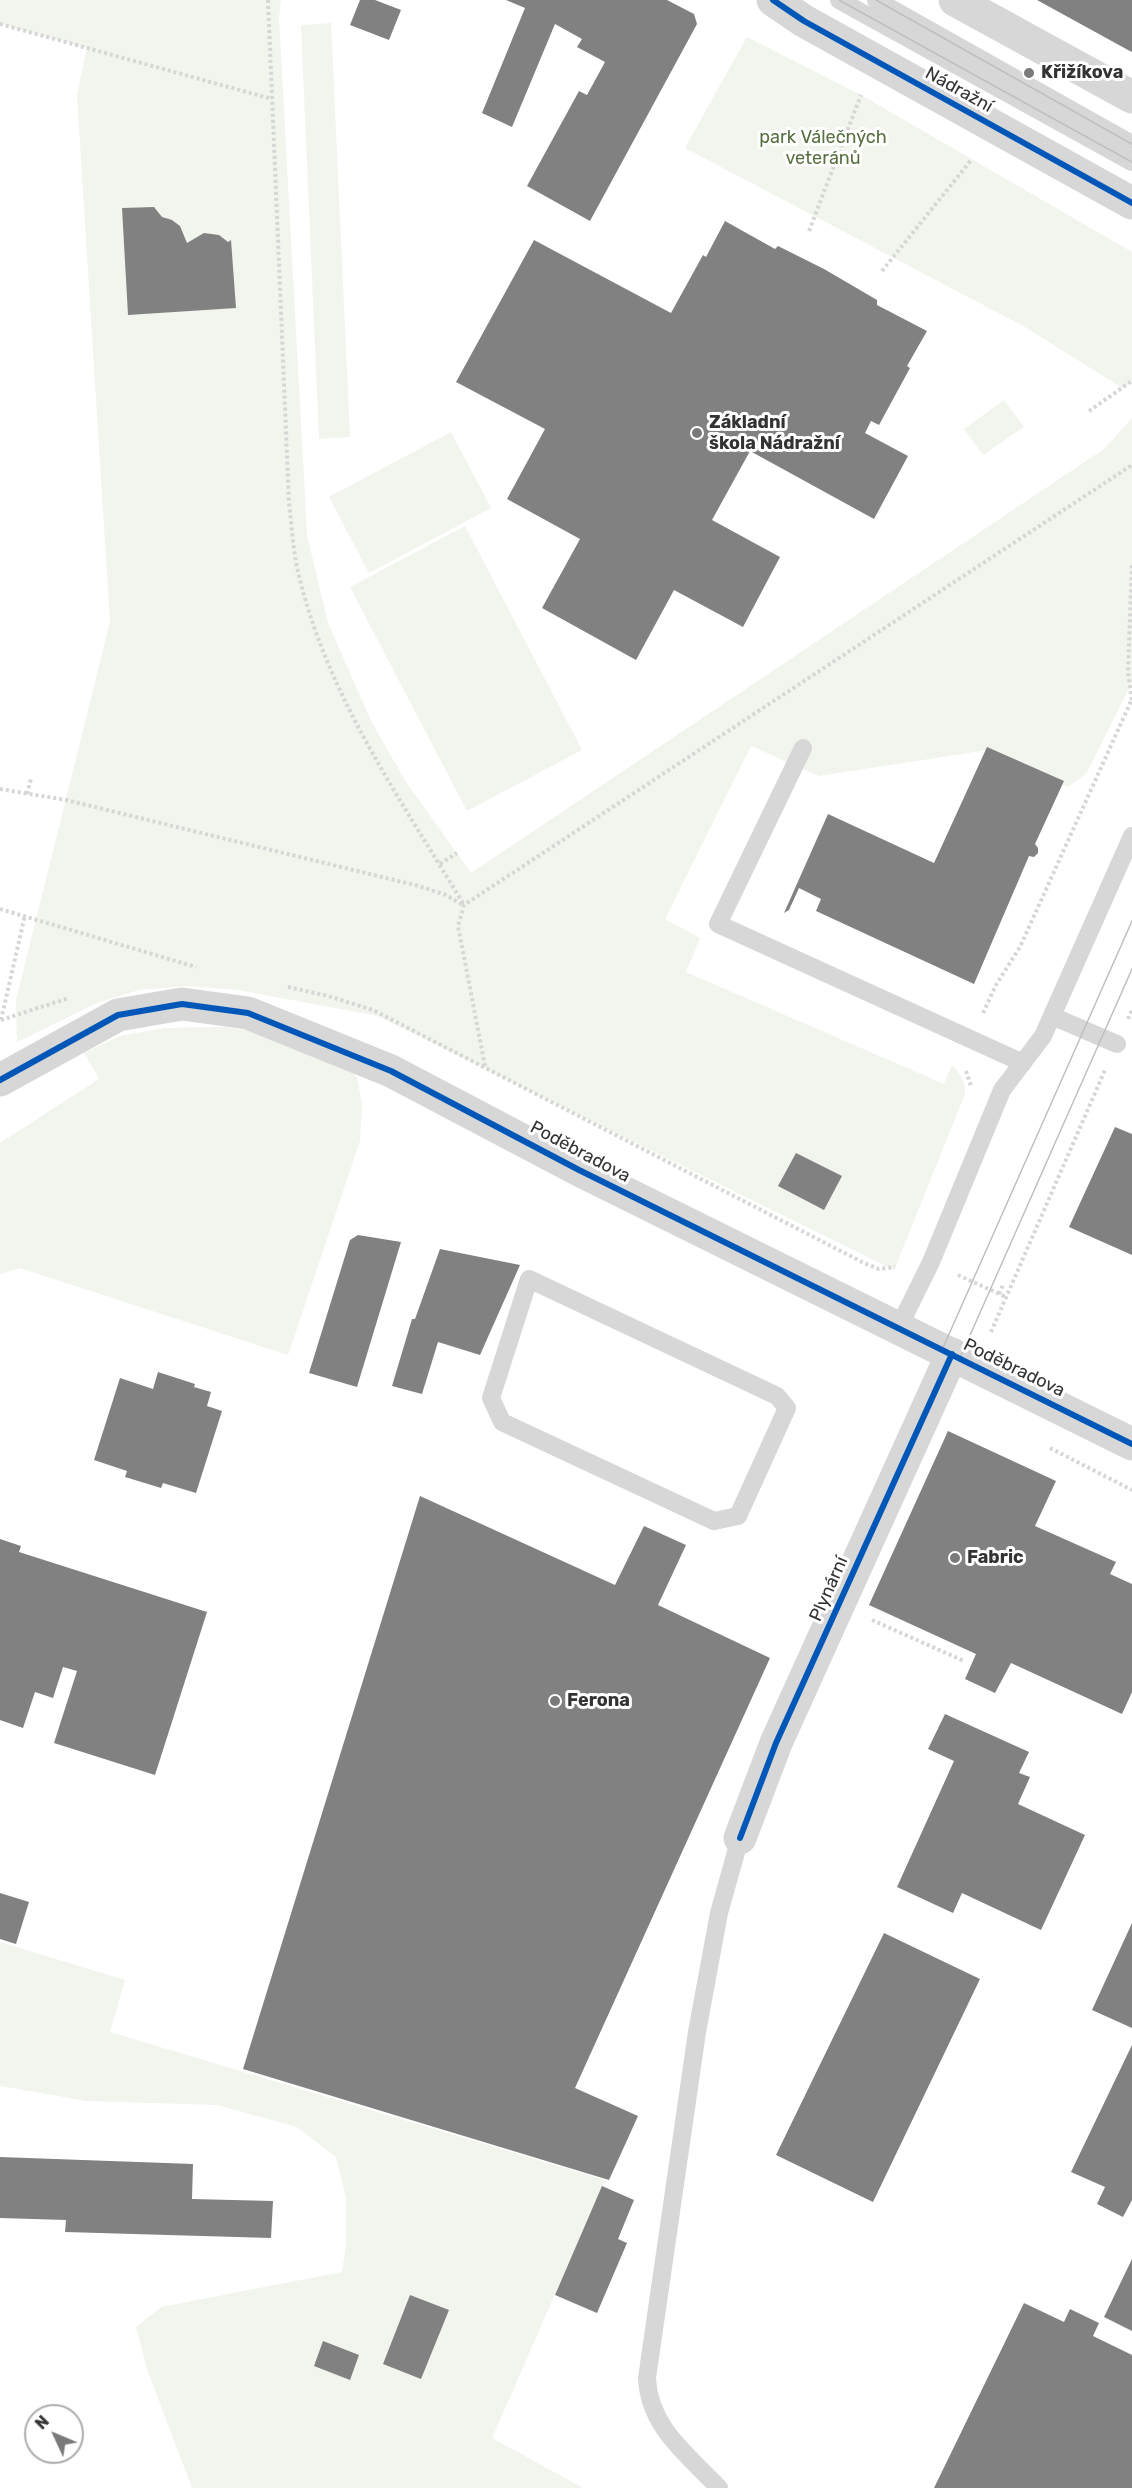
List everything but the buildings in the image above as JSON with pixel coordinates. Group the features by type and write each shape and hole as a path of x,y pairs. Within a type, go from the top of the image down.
{"street":[{"name":"Nádražní","path":"773,0 804,21 1132,203"},
{"path":"955,0 1132,96"},
{"name":"Poděbradova","path":"0,1080 118,1015 182,1004 248,1013 391,1071 579,1170 1132,1444"},
{"name":"Plynární","path":"740,1838 776,1743 964,1360"}],"lane":[{"path":"840,0 1132,162"},
{"path":"876,0 1132,144"},
{"path":"803,748 718,924 1023,1063"},
{"path":"898,1329 931,1262 1002,1090 1043,1036 1132,836"},
{"path":"1052,1016 1117,1044"},
{"path":"530,1279 777,1396 787,1408 738,1516 714,1521 502,1422 491,1398 530,1279"},
{"path":"718,2488 661,2427 652,2410 647,2393 647,2378 697,2032 719,1913 740,1838"}],"path":[{"path":"268,0 289,503 298,574 326,660 354,722 384,776 464,905"},
{"path":"0,24 272,99"},
{"path":"808,231 861,95"},
{"path":"882,271 972,159"},
{"path":"1089,411 1132,381"},
{"path":"485,1067 458,926 464,905 1132,465"},
{"path":"971,1040 996,985 1020,947 1132,700 1128,672 1132,564"},
{"path":"27,794 31,779"},
{"path":"0,789 66,800 419,886 446,895 464,905"},
{"path":"440,864 457,853"},
{"path":"0,909 25,915 0,1021"},
{"path":"964,1360 1006,1298 1132,1010"},
{"path":"931,1262 1006,1298"},
{"path":"999,1294 1003,1286"},
{"path":"1049,1447 1132,1490"},
{"path":"868,1618 964,1661"}],"green space":[{"path":"0,0 281,0 279,18 307,535 328,623 371,721 406,782 471,873 1104,449 1132,418 1132,682 1086,774 1068,787 988,750 819,776 751,746 665,919 700,938 686,972 944,1084 952,1065 960,1075 965,1086 965,1094 894,1270 378,1016 238,990 189,986 139,990 97,1003 17,1042 16,1000 110,622 77,95 87,48 0,24"},
{"path":"331,23 350,437 319,439 301,25"},
{"name":"park Válečných veteránů","path":"747,37 861,95 1132,252 1132,381 1122,388 1025,327 685,148"},
{"path":"1004,400 1024,427 983,455 964,429"},
{"path":"451,432 491,508 369,573 329,497"},
{"path":"465,526 582,750 467,811 350,587"},
{"path":"226,1027 266,1033 342,1062 357,1077 362,1105 360,1141 288,1355 20,1268 0,1274 0,1143 99,1079 84,1053 120,1036 163,1028"},
{"path":"0,1942 125,1980 110,2032 605,2180 492,2438 583,2488 192,2488 147,2369 136,2327 161,2307 342,2272 346,2244 346,2198 336,2157 297,2127 217,2105 87,2101 0,2086"}],"tram line":[{"path":"839,0 1132,162"},
{"path":"876,0 1132,144"},
{"path":"942,1350 1132,921"},
{"path":"960,1358 1132,969"}],"cycle path":[{"path":"773,0 804,21 1132,203"},
{"path":"0,1080 118,1015 182,1004 248,1013 391,1071 579,1170 1132,1444"},
{"path":"740,1838 776,1743 952,1354"}],"place":[{"name":"Křižíkova","path":"1029,73"},
{"name":"Základní škola Nádražní","path":"697,433"},
{"name":"Fabric","path":"955,1558"},
{"name":"Ferona","path":"555,1701"}]}
